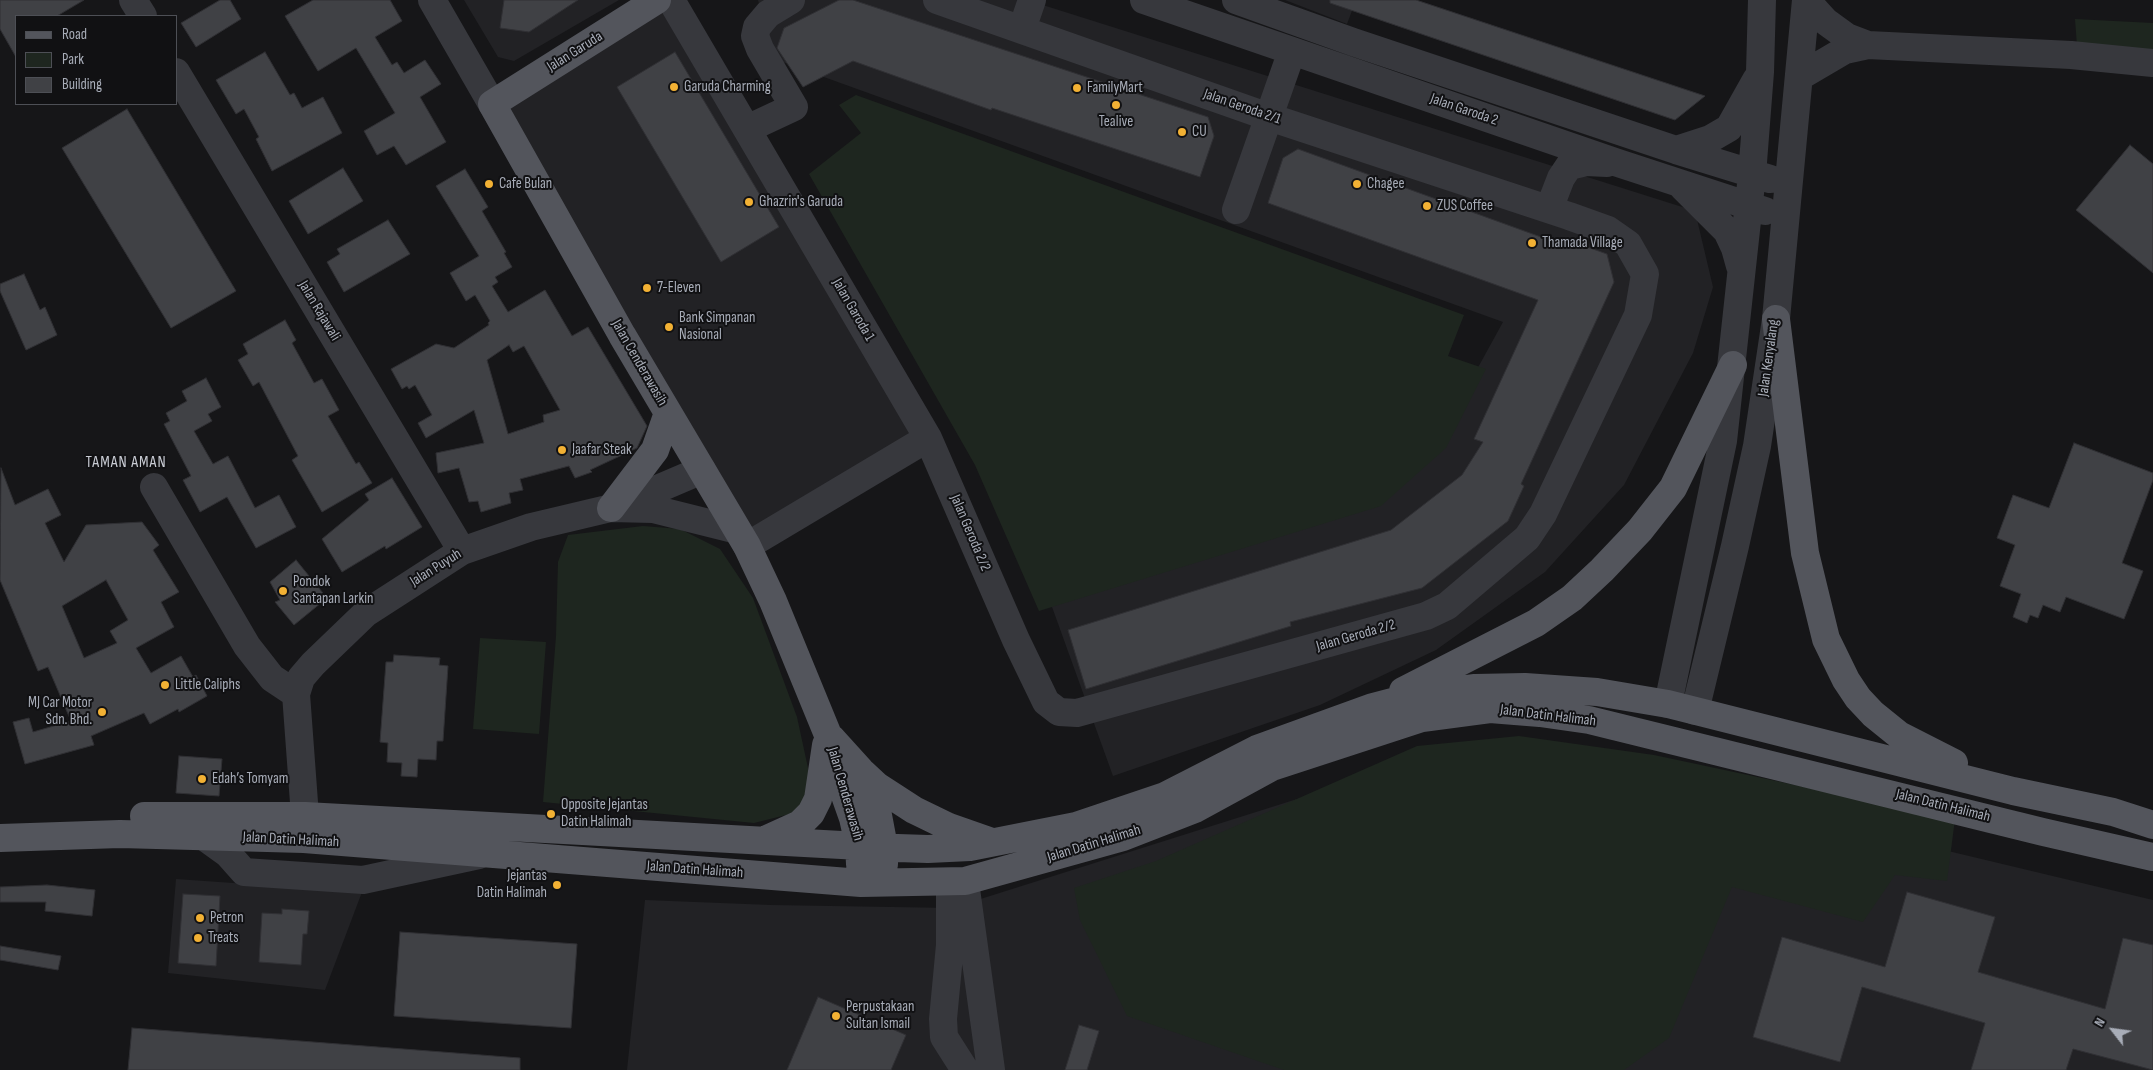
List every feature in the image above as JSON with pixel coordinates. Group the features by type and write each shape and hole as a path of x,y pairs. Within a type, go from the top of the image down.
{"main road":[{"name":"Jalan Garuda","path":"492,104 657,0"},
{"name":"Jalan Cenderawasih","path":"492,104 622,335 742,538 773,602 872,846"},
{"path":"1776,319 1804,553 1826,639 1846,680 1858,698 1873,714 1899,735 1928,751 2013,790"},
{"path":"1373,707 1536,623 1572,598 1602,570 1640,530 1673,488 1733,365"},
{"path":"611,508 655,450 668,413"},
{"name":"Jalan Datin Halimah","path":"0,822 121,816 306,816 872,846 949,866 996,843 1076,826 1165,796 1257,749 1373,707 1415,696 1475,688 1525,687 1597,692 1680,713 2113,812 2153,825"},
{"name":"Jalan Datin Halimah","path":"0,838 120,834 304,839 872,883 949,866 1124,837 1195,809 1272,767 1422,718 1490,709 1540,712 1589,720 2042,832 2153,856"},
{"path":"1589,720 1680,713 1695,732 1823,766 1846,782"},
{"name":"Jalan Cenderawasih","path":"828,734 868,778 878,810 872,846 872,883"},
{"path":"763,841 800,824 818,800 828,734"},
{"path":"868,778 914,810 949,827 996,843"},
{"path":"868,778 891,808 949,866"}],"street":[{"path":"134,0 142,15"},
{"name":"Jalan Cenderawasih","path":"432,0 492,104"},
{"name":"Jalan Garoda 1","path":"671,0 928,438"},
{"path":"747,129 794,106 755,36 757,27 768,14 791,0"},
{"name":"Jalan Geroda 2/1","path":"937,0 1270,117 1549,209"},
{"path":"1022,29 1032,0"},
{"name":"Jalan Garoda 2","path":"1144,0 1618,163 1785,217"},
{"name":"Jalan Garoda 2","path":"1236,0 1353,42 1676,150 1788,184"},
{"path":"1680,713 1723,441 1733,365 1752,174 1760,72 1762,0"},
{"path":"1806,0 1825,21 1847,37 1868,44 2071,55 2153,63"},
{"name":"Jalan Kenyalang","path":"1680,713 1735,546 1756,446 1776,319 1791,137 1806,0"},
{"path":"1799,77 1845,50 1868,44"},
{"path":"1236,210 1292,51"},
{"path":"1676,150 1710,139 1729,128 1760,72"},
{"name":"Jalan Rajawali","path":"178,75 462,551"},
{"path":"1549,209 1561,178 1570,166 1586,162 1618,163"},
{"path":"1679,183 1727,231 1735,248 1741,273"},
{"name":"Jalan Geroda 2/2","path":"928,438 1016,640 1046,702 1059,712 1077,714 1426,616 1447,606 1527,538 1543,514 1638,315 1645,274 1628,244 1608,230 1549,209"},
{"path":"742,538 928,438"},
{"path":"611,508 702,470"},
{"path":"154,487 247,646 272,678 296,694"},
{"name":"Jalan Puyuh","path":"306,816 296,694 301,678 366,613 462,551 531,527 611,508 653,509 742,538"},
{"path":"203,836 228,854 244,872 364,880 488,853"},
{"path":"949,866 950,945 942,1019 944,1038 965,1070"},
{"path":"949,866 991,1070"}],"shaded area":[{"path":"464,0 619,0 514,61 498,57"},
{"path":"758,0 1027,0 1695,211 1713,287 1693,353 1624,485 1545,572 1436,650 1320,705 1113,776 1047,593 1426,462 1503,322 774,59"},
{"path":"1285,0 1356,0 1347,24"},
{"path":"667,8 917,434 751,534 507,108"},
{"path":"1484,740 2153,900 2153,1070 627,1070 645,900 771,905 952,908"},
{"path":"176,879 362,892 325,990 168,973"}],"green space":[{"path":"2075,19 2153,23 2153,58 2077,46"},
{"path":"856,95 1464,315 1448,356 1486,369 1446,448 1381,506 1039,611 975,465 809,174 861,133 839,105"},
{"path":"643,526 680,529 720,549 753,598 797,717 808,768 808,803 798,812 754,823 543,802 556,636 558,562 568,535"},
{"path":"480,638 546,642 539,734 473,729"},
{"path":"1519,736 1654,755 1955,819 1947,881 1895,875 1863,922 1732,887 1669,1038 1624,1070 1284,1070 1127,1016 1080,920 1074,888 1156,861 1417,746"}],"building":[{"path":"0,0 84,0 59,15 15,15 15,55 0,29"},
{"path":"220,0 230,0 241,19 196,47 181,23"},
{"path":"313,0 390,0 402,21 375,37 392,65 397,62 404,73 425,60 441,84 420,97 446,142 406,165 394,146 377,155 364,131 395,113 356,48 318,71 285,16"},
{"path":"504,0 578,0 529,32 500,28"},
{"path":"839,0 853,0 1208,117 1214,136 1200,177 992,108 991,110 853,61 803,87 777,48 784,28"},
{"path":"1330,0 1416,0 1705,96 1675,120 1330,3"},
{"path":"265,52 290,95 294,93 302,108 323,97 342,133 272,171 256,139 259,137 244,109 236,114 216,80"},
{"path":"675,52 779,227 721,262 617,87"},
{"path":"127,109 236,291 171,328 62,148"},
{"path":"2130,145 2153,164 2153,273 2076,210"},
{"path":"1298,149 1563,245 1565,239 1607,254 1614,282 1521,484 1524,486 1508,521 1422,588 1290,622 1291,626 1086,689 1068,630 1391,530 1462,475 1483,442 1474,439 1538,300 1268,203 1283,158"},
{"path":"343,168 363,201 308,234 289,201"},
{"path":"465,169 488,207 482,211 506,252 504,253 512,267 495,277 498,282 492,286 508,312 545,290 572,336 588,327 647,426 637,448 590,470 592,472 575,478 569,466 520,479 523,490 509,493 511,503 481,512 478,501 469,502 459,468 438,473 436,453 484,443 474,410 426,438 418,423 432,415 415,385 409,389 407,386 402,389 391,369 436,344 454,348 489,325 490,321 475,295 466,301 450,273 479,256 436,186","holes":["509,345 513,352 524,346 560,410 543,415 544,422 508,434 487,360"]},
{"path":"388,220 410,254 344,292 327,262 340,254 337,249"},
{"path":"24,274 40,310 45,307 57,335 26,350 0,291 0,284"},
{"path":"285,320 296,340 292,343 314,383 322,379 339,410 328,416 356,464 359,462 372,483 322,512 292,460 298,456 259,382 253,386 238,360 248,354 243,344"},
{"path":"206,378 221,407 208,414 212,421 194,431 213,464 228,456 255,508 279,495 296,527 256,548 227,497 200,512 183,480 191,476 164,424 170,421 166,413 187,401 182,391"},
{"path":"2074,443 2153,473 2153,480 2122,563 2143,571 2124,619 2066,597 2060,612 2043,605 2038,618 2030,615 2027,623 2013,617 2021,594 2000,586 2015,545 1997,538 2013,495 2049,508"},
{"path":"1,468 15,505 48,489 61,515 45,523 64,562 86,525 142,522 159,545 153,550 179,592 161,602 174,627 136,648 151,673 181,656 193,677 196,675 207,696 179,712 178,709 150,724 144,713 91,736 94,745 25,764 13,722 29,718 33,732 71,721 48,667 38,671 0,580","holes":["106,580 128,620 110,631 117,643 84,658 62,606"]},
{"path":"392,478 422,527 386,549 385,546 342,572 322,539 369,500 365,494"},
{"name":"Pondok Santapan Larkin","path":"296,560 327,598 294,625 275,602 280,600 270,582"},
{"path":"394,655 440,658 439,665 448,666 443,741 437,741 436,760 418,759 417,777 401,776 402,763 387,762 388,743 380,742 386,662 393,662"},
{"path":"179,756 222,759 219,796 176,793"},
{"path":"47,885 95,890 92,916 45,911 46,902 0,902 0,887"},
{"path":"1907,892 1995,917 1978,972 2105,1009 2123,938 2153,945 2153,1070 2073,1049 2066,1070 1971,1070 1985,1023 1862,987 1840,1062 1753,1037 1782,937 1885,967"},
{"path":"183,894 220,896 216,966 178,963"},
{"path":"282,909 309,911 307,934 303,934 301,965 259,962 262,913 282,914"},
{"path":"400,932 577,944 571,1028 394,1016"},
{"path":"0,946 61,956 58,970 0,960"},
{"name":"Perpustakaan Sultan Ismail","path":"818,997 906,1035 891,1070 787,1070"},
{"path":"1079,1025 1099,1031 1087,1070 1065,1070"},
{"path":"132,1028 520,1058 520,1070 128,1070"}],"place":[{"name":"Garuda Charming","path":"674,87"},
{"name":"FamilyMart","path":"1077,88"},
{"name":"Tealive","path":"1116,105"},
{"name":"CU","path":"1182,132"},
{"name":"Cafe Bulan","path":"489,184"},
{"name":"Chagee","path":"1357,184"},
{"name":"Ghazrin's Garuda","path":"749,202"},
{"name":"ZUS Coffee","path":"1427,206"},
{"name":"Thamada Village","path":"1532,243"},
{"name":"7-Eleven","path":"647,288"},
{"name":"Bank Simpanan Nasional","path":"669,327"},
{"name":"Jaafar Steak","path":"562,450"},
{"name":"Pondok Santapan Larkin","path":"283,591"},
{"name":"Little Caliphs","path":"165,685"},
{"name":"MJ Car Motor Sdn. Bhd.","path":"102,712"},
{"name":"Edah’s Tomyam","path":"202,779"},
{"name":"Opposite Jejantas Datin Halimah","path":"551,814"},
{"name":"Jejantas Datin Halimah","path":"557,885"},
{"name":"Petron","path":"200,918"},
{"name":"Treats","path":"198,938"},
{"name":"Perpustakaan Sultan Ismail","path":"836,1016"}],"district":[{"name":"TAMAN AMAN","path":"126,463"}]}
